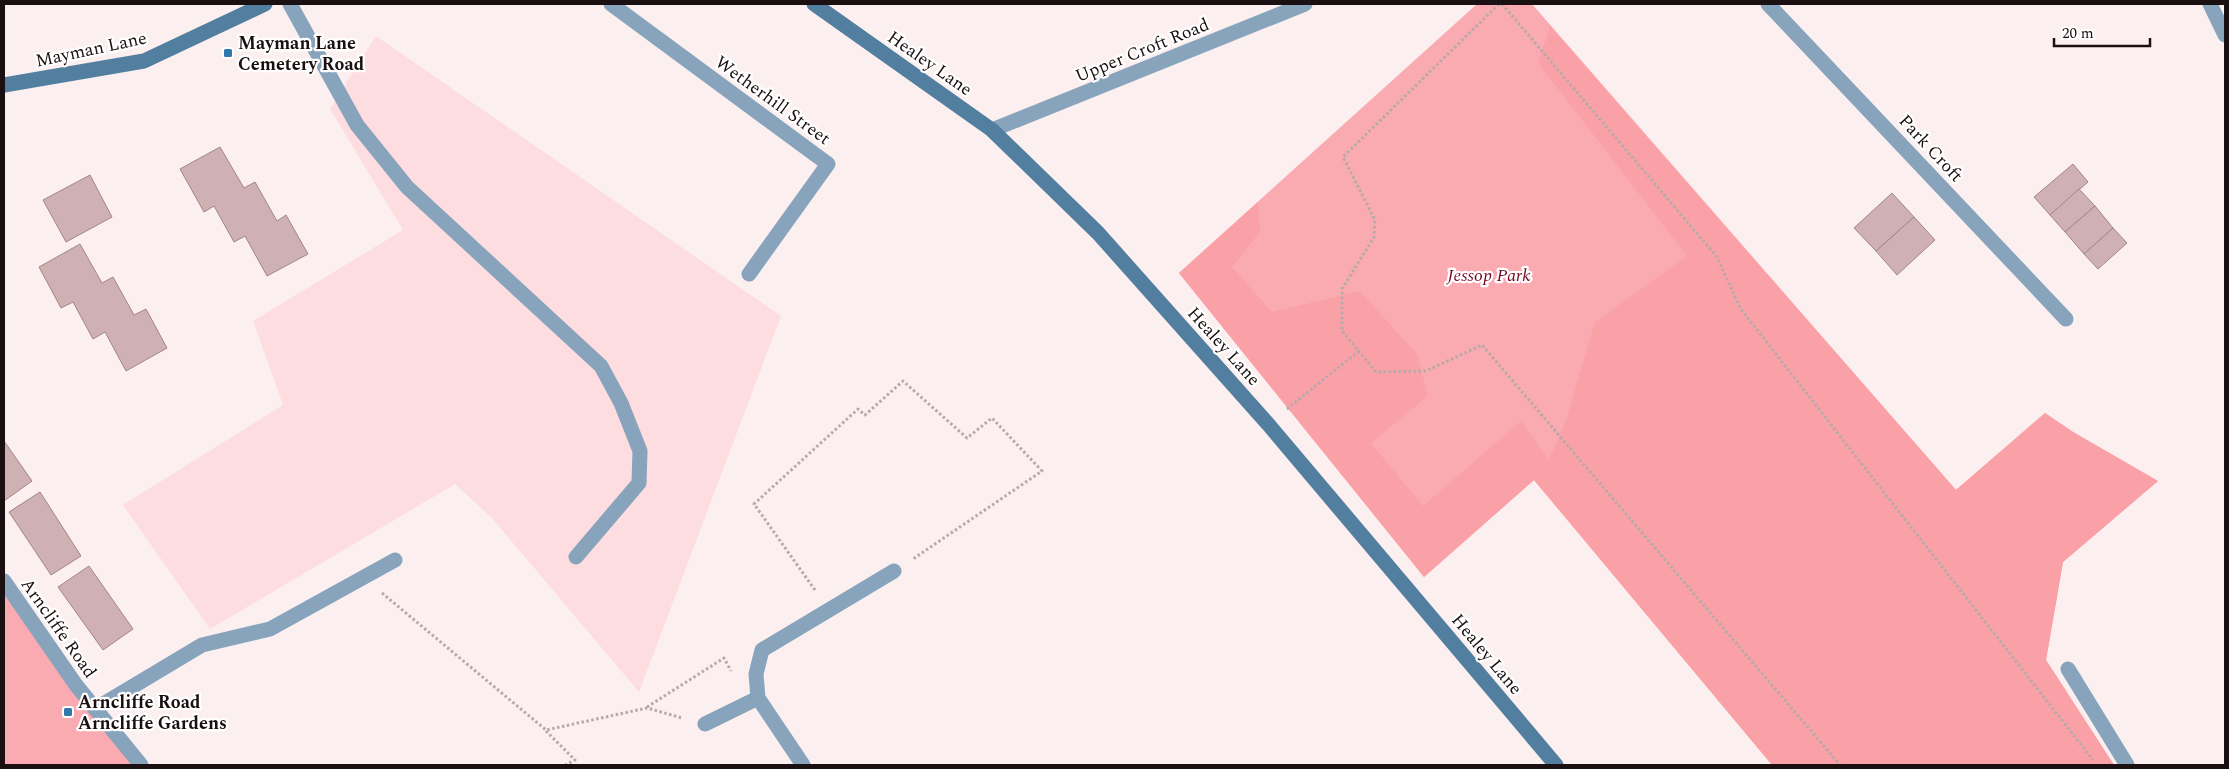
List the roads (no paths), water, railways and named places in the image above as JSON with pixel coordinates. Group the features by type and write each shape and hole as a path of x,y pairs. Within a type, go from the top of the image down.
{"main road":[{"name":"Mayman Lane","path":"4,85 144,61 265,4"},
{"name":"Healey Lane","path":"814,4 992,130 1098,233 1268,424 1556,765"}],"street":[{"path":"290,4 357,125 407,188 601,366 620,403 640,452 639,483 576,557"},
{"name":"Wetherhill Street","path":"611,4 828,164 749,274"},
{"name":"Upper Croft Road","path":"992,130 1306,4"},
{"name":"Park Croft","path":"1768,4 2066,319"},
{"path":"2210,4 2225,35"},
{"path":"95,709 202,646 270,629 395,560"},
{"path":"802,765 753,700 756,674 762,650 894,572"},
{"name":"Arncliffe Road","path":"4,581 76,686 141,765"},
{"path":"2068,669 2127,765"},
{"path":"705,724 753,700"}],"place":[{"name":"Mayman Lane Cemetery Road","path":"228,53"},
{"name":"Arncliffe Road Arncliffe Gardens","path":"68,712"}],"park label":[{"name":"Jessop Park","path":"1489,275"}]}
